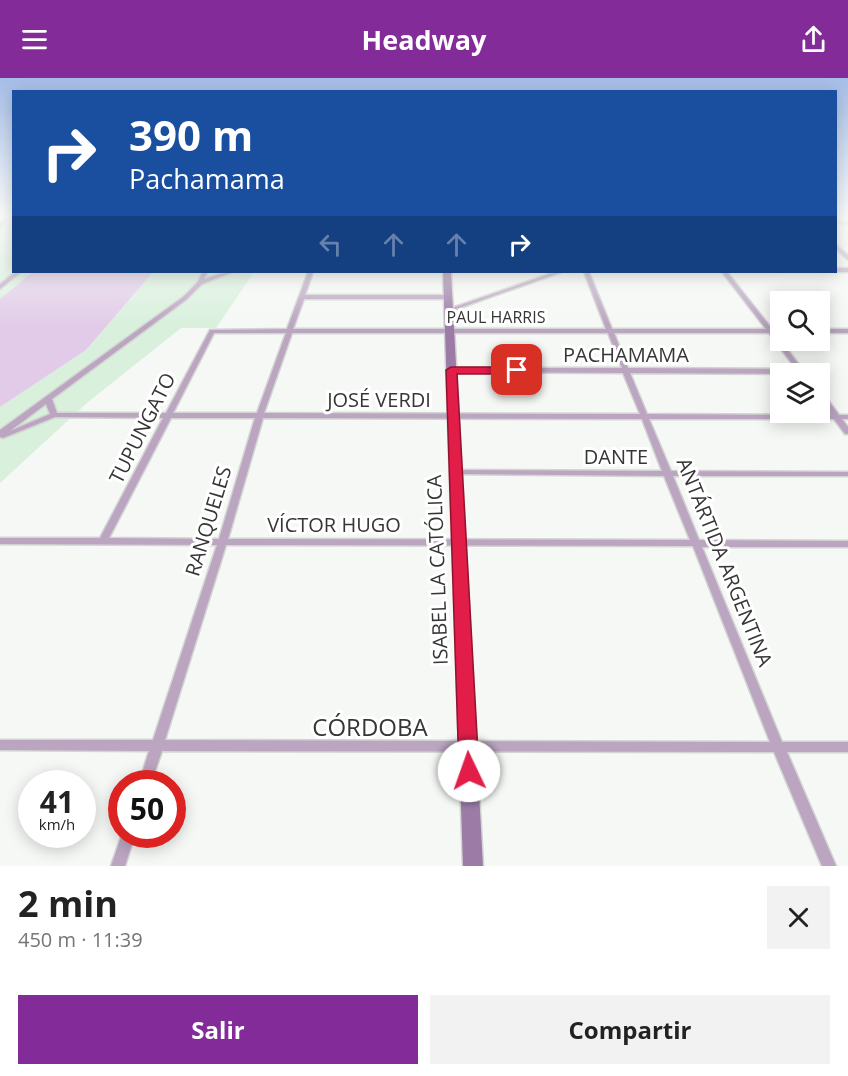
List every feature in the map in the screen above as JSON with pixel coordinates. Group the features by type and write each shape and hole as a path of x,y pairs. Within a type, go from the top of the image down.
{"main road":[{"name":"ISABEL LA CATÓLICA","path":"447,273 473,866"}],"street":[{"path":"0,287 17,273"},
{"path":"0,435 185,298 200,283 205,273"},
{"path":"200,283 227,273"},
{"name":"RANQUELES","path":"149,770 223,541 260,415 310,273"},
{"path":"449,310 556,273"},
{"name":"ANTÁRTIDA ARGENTINA","path":"586,273 778,747 829,866"},
{"path":"726,273 770,330"},
{"path":"302,297 448,297"},
{"name":"PAUL HARRIS","path":"212,331 770,331"},
{"name":"TUPUNGATO","path":"103,541 212,331"},
{"path":"830,331 848,332"},
{"path":"786,351 795,363"},
{"name":"PACHAMAMA","path":"451,370 770,372"},
{"path":"0,435 54,416 48,399"},
{"path":"830,407 848,432"},
{"name":"JOSÉ VERDI","path":"54,416 848,417"},
{"name":"DANTE","path":"456,472 848,474"},
{"name":"VÍCTOR HUGO","path":"0,542 848,544"},
{"name":"CÓRDOBA","path":"0,745 848,747"},
{"path":"118,866 124,848"}],"green space":[{"path":"0,253 12,253 12,273 32,273 0,299"},
{"path":"152,273 253,273 216,328 181,328 88,402 0,483 0,407 86,350"}],"shaded area":[{"path":"32,273 152,273 86,350 0,407 0,299"}],"route":[{"path":"469,771 451,370 517,370"}]}
